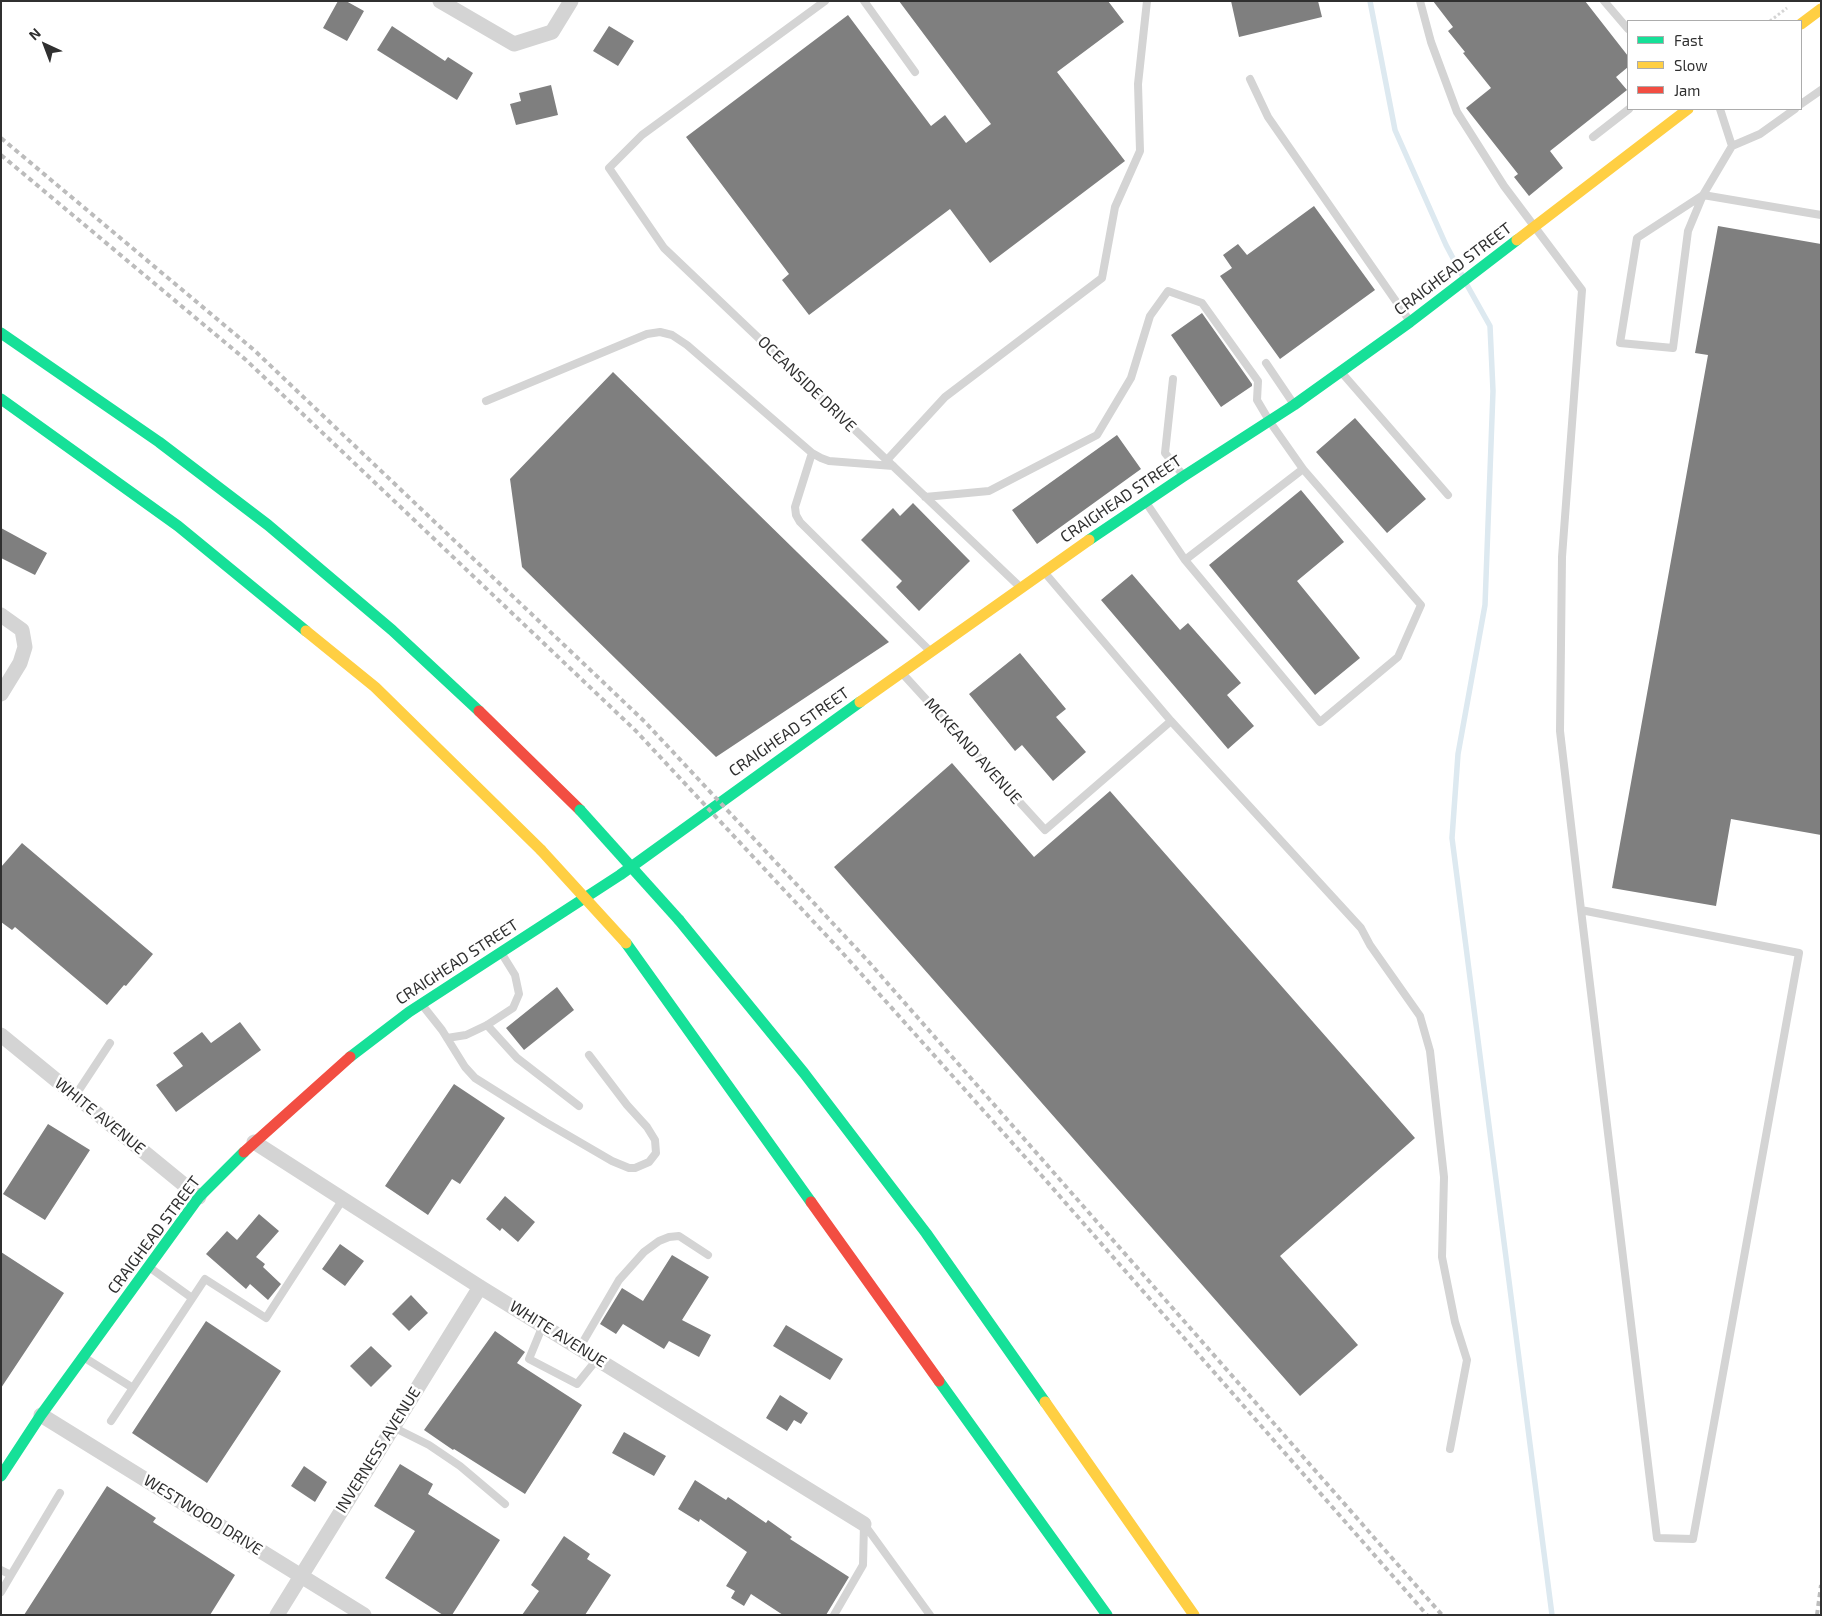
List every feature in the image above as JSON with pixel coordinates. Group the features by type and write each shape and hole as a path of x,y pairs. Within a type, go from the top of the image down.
{"main road":[{"path":"1802,23 1821,9"},
{"name":"CRAIGHEAD STREET","path":"1,1476 41,1415 199,1197 254,1142 343,1062 422,1004 620,875 719,802 1044,571 1184,476 1294,405 1410,322 1687,110"},
{"path":"1,333 159,442 268,525 392,630 580,810 679,920 804,1073 926,1233 1194,1615"},
{"path":"1,399 70,446 178,526 376,687 541,850 626,943 1107,1615"}],"street":[{"path":"440,1 514,44 552,32 571,1"},
{"path":"1,694 20,663 25,647 22,630 5,618"},
{"name":"WHITE AVENUE","path":"1,1036 199,1197"},
{"name":"WHITE AVENUE","path":"254,1142 480,1286 864,1524"},
{"name":"INVERNESS AVENUE","path":"278,1615 480,1286"},
{"name":"WESTWOOD DRIVE","path":"41,1415 364,1615"}],"lane":[{"name":"OCEANSIDE DRIVE","path":"825,1 642,135 609,168 664,248 1021,587"},
{"path":"864,1 915,72"},
{"path":"486,401 647,334 660,332 672,335 687,345 812,453 829,462 890,463 945,397 1102,278 1115,207 1140,151 1138,84 1147,1"},
{"path":"1420,1 1431,42 1457,112 1504,186 1582,290 1562,557 1560,731 1657,1538 1693,1540 1799,953 1582,910"},
{"path":"1604,1 1627,29"},
{"path":"1250,79 1268,117 1410,322"},
{"path":"1802,103 1821,90"},
{"path":"1593,137 1628,110"},
{"path":"1720,110 1732,146"},
{"path":"1794,110 1760,134 1732,146 1703,195 1688,232 1672,348 1620,343 1638,238 1703,195 1821,215"},
{"path":"925,497 989,491 1097,435 1131,378 1150,316 1168,292 1202,303 1258,381 1258,400 1270,422 1303,469 1421,605 1398,657 1320,722 1185,560 1146,502"},
{"path":"1266,363 1294,405"},
{"path":"1341,371 1448,495"},
{"path":"1173,379 1165,453 1184,476"},
{"path":"812,453 795,507 796,515 800,522 930,652"},
{"path":"1185,560 1303,469"},
{"path":"1044,571 1171,721 1361,928 1370,945 1420,1016 1430,1051 1444,1177 1442,1257 1456,1322 1467,1360 1450,1449"},
{"name":"MCKEAND AVENUE","path":"902,673 1045,830 1171,721"},
{"path":"447,1038 466,1035 487,1025 512,1008 519,994 514,975 501,952"},
{"path":"422,1004 465,1067 475,1078 612,1161 629,1168 635,1168 649,1162 656,1153 655,1140 647,1126 627,1105 589,1055"},
{"path":"487,1025 517,1058 579,1106"},
{"path":"75,1096 110,1043"},
{"path":"111,1421 205,1279 266,1318 343,1198"},
{"path":"580,1347 619,1280 644,1252 659,1241 680,1236 708,1255"},
{"path":"148,1266 192,1298"},
{"path":"543,1324 530,1359 577,1384 598,1358"},
{"path":"83,1357 133,1388"},
{"path":"393,1426 429,1445 460,1466 505,1504"},
{"path":"1,1592 60,1493"},
{"path":"834,1615 863,1565 864,1524"},
{"path":"864,1524 930,1615"},
{"path":"1,1570 11,1575"}],"path":[{"path":"1771,20 1789,6"}],"building":[{"path":"338,1 346,1 364,11 347,41 323,28"},
{"path":"899,1 1108,1 1124,22 1057,72 1125,161 990,263 950,209 809,315 782,280 789,274 686,137 848,15 931,126 945,115 966,143 991,124"},
{"path":"1231,1 1318,1 1322,17 1239,37"},
{"path":"1433,1 1585,1 1627,55 1627,68 1616,77 1627,90 1550,151 1563,168 1529,196 1514,177 1518,174 1466,108 1491,88 1448,31 1453,27"},
{"path":"392,26 445,61 448,57 473,73 457,100 377,50"},
{"path":"609,26 634,41 618,66 593,51"},
{"path":"551,85 558,115 516,125 510,104 521,101 519,93"},
{"path":"1314,206 1375,290 1280,359 1220,276 1232,268 1223,255 1238,244 1247,255"},
{"path":"1718,226 1821,244 1821,835 1731,819 1716,906 1612,888 1708,355 1695,353"},
{"path":"1202,313 1252,384 1252,386 1221,407 1171,335"},
{"path":"613,372 889,642 716,757 522,567 510,479"},
{"path":"1355,418 1426,499 1387,533 1316,452"},
{"path":"1117,435 1141,469 1037,544 1012,510"},
{"path":"1301,490 1344,542 1297,581 1360,658 1315,695 1209,565"},
{"path":"913,503 970,561 919,611 896,587 902,581 861,540 893,508 900,516"},
{"path":"1,528 47,553 35,575 1,558"},
{"path":"1132,574 1180,630 1188,623 1241,683 1227,695 1254,726 1228,749 1101,600"},
{"path":"1020,653 1066,709 1056,717 1086,752 1053,781 1022,745 1015,751 969,694"},
{"path":"952,763 1034,857 1110,791 1415,1138 1280,1256 1358,1345 1300,1396 834,867"},
{"path":"22,843 153,954 107,1005 15,927 12,930 1,922 1,867"},
{"path":"557,987 574,1010 524,1050 506,1028"},
{"path":"240,1022 261,1050 176,1112 156,1085 183,1066 173,1053 202,1032 211,1043"},
{"path":"454,1084 505,1118 460,1184 452,1179 428,1215 385,1186"},
{"path":"48,1124 90,1150 45,1220 3,1194"},
{"path":"505,1196 535,1222 518,1242 502,1228 500,1231 486,1219"},
{"path":"259,1214 279,1231 256,1257 265,1264 263,1267 281,1284 268,1300 250,1284 246,1289 206,1254 227,1231 237,1240"},
{"path":"340,1244 364,1261 345,1286 322,1269"},
{"path":"1,1252 64,1293 1,1388"},
{"path":"672,1255 709,1277 682,1320 711,1335 699,1357 669,1341 664,1349 623,1324 616,1334 600,1324 622,1288 643,1301"},
{"path":"411,1295 428,1313 409,1331 392,1314"},
{"path":"206,1321 281,1371 207,1483 132,1433"},
{"path":"786,1325 843,1359 830,1380 773,1346"},
{"path":"495,1331 525,1352 517,1363 582,1405 525,1494 424,1430"},
{"path":"371,1346 392,1366 371,1387 350,1366"},
{"path":"780,1395 808,1413 801,1424 794,1420 787,1431 766,1418"},
{"path":"624,1432 666,1456 654,1476 612,1453"},
{"path":"400,1464 433,1484 428,1494 500,1540 452,1615 443,1615 385,1578 415,1531 374,1506"},
{"path":"304,1466 327,1482 315,1502 291,1486"},
{"path":"695,1480 726,1500 728,1497 766,1523 768,1520 792,1537 790,1539 849,1577 826,1615 783,1615 751,1594 744,1606 731,1598 735,1591 726,1586 747,1552 700,1519 699,1522 678,1509"},
{"path":"107,1486 156,1518 153,1522 235,1575 210,1615 24,1615"},
{"path":"564,1536 590,1554 587,1559 611,1575 585,1615 522,1615 539,1591 531,1585"}],"waterway":[{"path":"1370,1 1395,130 1446,245 1463,277"},
{"path":"1467,285 1490,326 1493,391 1485,605 1458,754 1452,838 1552,1615"}],"railway":[{"path":"1,138 254,350 645,722 868,961 1442,1615"},
{"path":"1,155 246,360 636,731 839,949 1042,1176 1427,1615"},
{"path":"1817,1615 1821,1585"}],"traffic: fast":[{"path":"1089,540 1294,405 1410,322 1517,240"},
{"path":"1,333 159,442 268,525 392,630 479,711"},
{"path":"1,399 178,526 306,631"},
{"path":"350,1057 409,1012 620,875 860,702"},
{"path":"580,810 679,920"},
{"path":"679,920 804,1073 926,1233 1045,1402"},
{"path":"626,943 811,1202"},
{"path":"1,1476 41,1415 199,1197 244,1152"},
{"path":"939,1381 1107,1615"}],"traffic: slow":[{"path":"1802,23 1821,9"},
{"path":"1517,240 1687,110"},
{"path":"860,702 1089,540"},
{"path":"306,631 375,687 541,850"},
{"path":"541,850 626,943"},
{"path":"1045,1402 1194,1615"}],"traffic: jam":[{"path":"479,711 580,810"},
{"path":"244,1152 350,1057"},
{"path":"811,1202 939,1381"}]}
